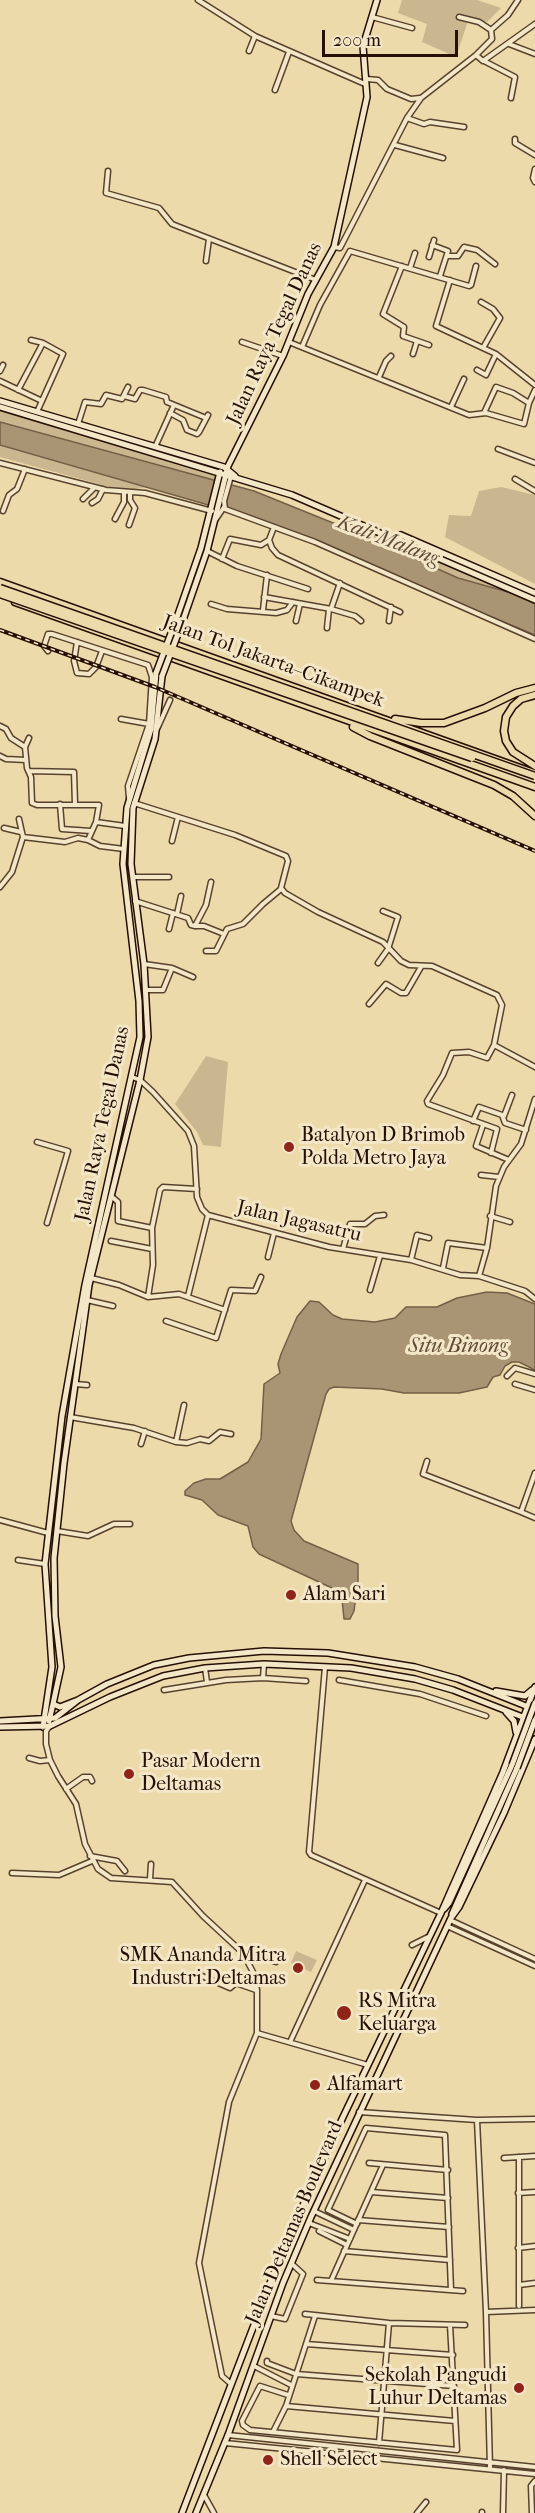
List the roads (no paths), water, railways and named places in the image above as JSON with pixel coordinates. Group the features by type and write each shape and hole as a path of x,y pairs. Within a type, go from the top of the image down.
{"highway":[{"name":"Jalan Tol Jakarta–Cikampek","path":"0,582 365,712 535,776"},
{"path":"0,588 535,776"},
{"name":"Jalan Tol Jakarta–Cikampek","path":"0,595 334,717 535,787"},
{"path":"0,595 535,776"},
{"path":"365,712 411,722 444,723 485,708 516,693 535,688"},
{"path":"535,695 521,699 513,706 506,717 504,731 506,741 513,752 535,766"},
{"path":"334,717 370,736 494,785 513,796 535,816"}],"street":[{"path":"198,0 255,36 289,52 367,82 378,80 387,89 411,99 421,98"},
{"name":"Jalan Raya Tegal Danas","path":"178,624 213,509 227,474 283,356 298,316 334,247 367,82 363,46 377,0"},
{"path":"491,30 508,15 518,0"},
{"path":"371,16 412,28"},
{"path":"459,17 479,22 491,30 492,39 479,58"},
{"path":"334,247 340,248 421,98 479,58 508,44 535,24"},
{"path":"249,51 255,36"},
{"path":"508,44 535,54"},
{"path":"275,90 289,52"},
{"path":"479,58 515,77 511,98"},
{"path":"409,118 424,124 430,122 464,127"},
{"path":"515,139 515,143 535,155"},
{"path":"397,145 443,158"},
{"path":"535,169 533,178 535,182"},
{"path":"108,171 105,192 159,208 172,224 317,280"},
{"path":"206,261 209,239"},
{"path":"429,257 434,240"},
{"path":"432,245 448,250 440,276"},
{"path":"447,256 458,256 464,247 477,250 495,264"},
{"path":"302,347 320,305 350,251 470,286 476,266"},
{"path":"411,268 415,253"},
{"path":"402,266 382,313 404,327 403,336 429,345"},
{"path":"289,342 469,415 484,413 524,424 535,387 496,354 436,326 450,280"},
{"path":"481,302 493,309 500,318 483,348"},
{"path":"31,340 43,343 63,354 38,412"},
{"path":"414,354 417,341"},
{"path":"242,342 283,356"},
{"path":"18,390 43,343"},
{"path":"477,370 486,375 496,354"},
{"path":"379,377 386,361 391,356"},
{"path":"0,371 3,365"},
{"path":"451,407 464,379"},
{"path":"0,381 42,401"},
{"path":"78,424 85,402 100,404 106,395 121,399 128,387"},
{"path":"484,413 497,387 529,403"},
{"path":"124,396 135,399 142,389 166,397 167,402 174,405 207,416 197,434 187,430 183,420 170,413"},
{"path":"0,401 199,460 227,474"},
{"path":"153,454 174,405"},
{"path":"0,407 292,495 535,593"},
{"path":"498,449 535,462"},
{"path":"197,466 200,464 199,460"},
{"path":"0,463 103,489 145,493 213,509"},
{"path":"3,511 9,495 17,489 25,469"},
{"path":"214,523 224,507 227,474"},
{"path":"515,479 535,492"},
{"path":"83,499 95,487"},
{"path":"92,503 98,499 103,489"},
{"path":"116,519 127,493"},
{"path":"127,493 135,508 129,525"},
{"path":"224,507 535,639"},
{"name":"Jalan Raya Tegal Danas","path":"48,1722 45,1710 52,1667 45,1564 57,1462 88,1283 132,1077 140,1020 135,961 126,899 124,849 126,826 151,729 159,674 207,551 214,523 213,509"},
{"path":"274,527 269,540 278,555 400,612"},
{"path":"400,537 535,600"},
{"path":"222,559 230,539 258,545 269,540"},
{"path":"207,551 222,559 308,589"},
{"path":"263,610 267,575"},
{"path":"327,628 330,609 340,583"},
{"path":"264,597 330,609 356,616 361,621"},
{"path":"211,604 227,609 263,610 276,613 287,610 293,602"},
{"path":"296,621 300,604"},
{"path":"389,621 391,608"},
{"path":"48,651 44,646 50,634 148,665 151,668 149,724 128,786 131,801 235,835 286,856 288,861 281,890 262,904 243,924 228,928 216,951 206,951"},
{"path":"77,642 74,661 77,672 89,674 96,667 102,651"},
{"name":"Jalan Raya Tegal Danas","path":"48,1722 61,1667 55,1616 55,1551 64,1463 88,1283 140,1080 148,1037 144,964 132,877 131,801 156,730 159,674"},
{"path":"156,730 162,723 170,700"},
{"path":"121,719 149,724"},
{"path":"0,726 6,729 11,738 25,747"},
{"path":"29,738 25,747 26,760 32,777 32,803 37,805 99,805 96,822 88,840"},
{"path":"0,756 6,759 26,760"},
{"path":"29,771 75,772 75,804"},
{"path":"60,804 62,829 91,831"},
{"path":"172,841 178,817"},
{"path":"0,887 12,872 22,835 19,819"},
{"path":"96,822 126,826"},
{"path":"4,828 22,835 65,842 78,838 100,846 124,849"},
{"path":"132,877 169,877"},
{"path":"195,926 206,905 211,882"},
{"path":"281,890 318,912 383,942 400,961 412,966 432,966 497,995 502,1005 494,1045 486,1058 469,1052 452,1053 443,1075 427,1101 428,1104 497,1130 491,1153"},
{"path":"169,929 181,896"},
{"path":"134,900 188,918 191,925 224,934"},
{"path":"378,963 388,949 398,917 383,911"},
{"path":"144,964 172,968 193,977"},
{"path":"369,1004 386,984 401,993 406,993 421,966"},
{"path":"146,990 162,991 172,968"},
{"path":"494,1045 535,1066"},
{"path":"132,1077 140,1080"},
{"name":"Jalan Jagasatru","path":"140,1080 188,1131 194,1146 199,1204 208,1215 344,1250 411,1260 460,1275 479,1276 525,1291 535,1299"},
{"path":"512,1095 504,1116 505,1123 526,1130"},
{"path":"479,1276 499,1177 518,1150 535,1099"},
{"path":"474,1121 478,1107 504,1116"},
{"path":"483,1125 476,1145 509,1161"},
{"path":"37,1142 68,1151 47,1223"},
{"path":"481,1175 499,1177"},
{"path":"147,1297 153,1265 152,1228 161,1188 196,1189"},
{"path":"111,1196 118,1202 118,1221 152,1228"},
{"path":"188,1296 208,1215"},
{"path":"344,1250 350,1224 365,1224 375,1216 384,1215"},
{"path":"490,1216 510,1222"},
{"path":"268,1257 274,1233"},
{"path":"411,1260 418,1234 429,1238"},
{"path":"111,1241 152,1250"},
{"path":"443,1268 448,1243 486,1248"},
{"path":"370,1290 380,1256"},
{"path":"166,1321 215,1338 231,1290 255,1292 261,1277"},
{"path":"88,1283 119,1285 147,1297 173,1293 188,1296 225,1310"},
{"path":"87,1300 113,1306"},
{"path":"507,1376 515,1368 535,1374"},
{"path":"75,1384 87,1385"},
{"path":"515,1384 535,1390"},
{"path":"176,1442 184,1405"},
{"path":"70,1417 145,1431 176,1442 187,1443 198,1439 209,1441 220,1432 231,1434"},
{"path":"141,1444 145,1431"},
{"path":"427,1461 422,1471 425,1476 535,1518"},
{"path":"57,1462 64,1463"},
{"path":"520,1512 535,1473"},
{"path":"0,1520 48,1533"},
{"path":"57,1531 88,1536 114,1524 130,1524"},
{"path":"46,1551 55,1551"},
{"path":"18,1560 45,1564"},
{"path":"0,1721 48,1722 78,1700 135,1672 189,1658 264,1651 353,1656 415,1667 458,1679 535,1710"},
{"path":"351,1668 353,1656"},
{"path":"263,1678 264,1664"},
{"name":"Jalan Deltamas Boulevard","path":"48,1722 64,1720 163,1676 205,1668 264,1664 326,1666 391,1674 439,1685 535,1721 449,1921 359,2112 283,2283 225,2443 196,2513"},
{"path":"326,1666 309,1852 365,1880 441,1913"},
{"path":"205,1668 207,1682"},
{"path":"388,1687 391,1674"},
{"path":"164,1690 207,1682 263,1678 306,1680"},
{"path":"339,1680 388,1687 435,1698 486,1716"},
{"path":"435,1698 439,1685"},
{"path":"488,1690 525,1696 535,1686"},
{"path":"182,2513 272,2278 343,2116 441,1913 516,1738 535,1686"},
{"path":"53,1704 60,1707 78,1700"},
{"path":"78,1700 76,1707 81,1711"},
{"name":"Jalan Deltamas Boulevard","path":"441,1913 449,1903 515,1766 535,1703"},
{"path":"502,1709 514,1721 516,1738"},
{"path":"0,1726 64,1720"},
{"path":"48,1722 46,1744 50,1760 78,1810 91,1858 104,1875 111,1878 150,1879 174,1884 203,1916 243,1953 254,1974 257,1990 257,2033 229,2102 199,2263 222,2376 231,2384"},
{"name":"Jalan Deltamas Boulevard","path":"449,1921 469,1887 535,1738"},
{"path":"530,1751 535,1745"},
{"path":"29,1758 40,1761 50,1760"},
{"path":"66,1789 83,1777 90,1777 92,1781"},
{"path":"12,1873 59,1875 91,1858 117,1861 125,1871"},
{"path":"150,1879 151,1864"},
{"path":"290,2042 365,1880"},
{"path":"449,1921 535,1963"},
{"path":"412,1945 428,1937"},
{"path":"243,1953 255,1953 276,1962"},
{"path":"202,1976 230,1988 236,1983 257,1990"},
{"path":"257,2033 369,2065"},
{"path":"359,2112 477,2120 535,2119"},
{"path":"477,2120 486,2312 490,2468"},
{"path":"449,2227 357,2222 328,2210 366,2128 445,2135 448,2170 451,2290"},
{"path":"504,2158 535,2156"},
{"path":"519,2157 519,2306"},
{"path":"369,2163 448,2170"},
{"path":"331,2281 383,2165"},
{"path":"371,2192 448,2198"},
{"path":"518,2193 535,2192"},
{"path":"314,2211 354,2230"},
{"path":"309,2223 350,2239"},
{"path":"319,2232 347,2245"},
{"path":"518,2248 535,2246"},
{"path":"344,2252 450,2260"},
{"path":"271,2316 285,2319 303,2274 292,2264"},
{"path":"272,2278 283,2283"},
{"path":"316,2280 463,2291"},
{"path":"519,2285 535,2283"},
{"path":"486,2312 535,2310"},
{"path":"305,2314 389,2323 465,2325"},
{"path":"273,2432 286,2406 315,2316"},
{"path":"379,2444 389,2323"},
{"path":"288,2395 260,2386 242,2421 247,2429 456,2450 450,2325"},
{"path":"306,2344 453,2355"},
{"path":"267,2361 267,2363 296,2374 454,2386"},
{"path":"254,2366 291,2385"},
{"path":"286,2406 455,2421"},
{"path":"228,2435 535,2474"},
{"path":"225,2443 490,2461 535,2467"},
{"path":"502,2513 504,2470"},
{"path":"533,2510 531,2486 535,2481"},
{"path":"204,2495 214,2513"},
{"path":"417,2513 426,2502"}],"water":[{"path":"0,422 254,491 348,529 458,578 526,597 535,602 535,635 314,542 243,515 0,445"},
{"name":"Situ Binong","path":"487,1292 507,1293 535,1304 535,1370 519,1362 512,1362 505,1366 500,1375 493,1377 487,1387 459,1393 404,1393 382,1389 334,1387 326,1394 291,1521 294,1530 304,1541 358,1564 354,1611 350,1619 344,1619 342,1599 334,1589 259,1554 253,1547 248,1526 218,1515 202,1500 185,1495 185,1491 194,1483 206,1479 220,1479 248,1462 261,1439 264,1384 280,1373 278,1364 281,1354 297,1317 310,1301 319,1302 333,1315 342,1319 375,1322 395,1318 406,1307 437,1307 457,1298"}],"railway":[{"path":"0,630 155,687 535,851"}],"place":[{"name":"Batalyon D Brimob Polda Metro Jaya","path":"289,1147"},
{"name":"Alam Sari","path":"291,1595"},
{"name":"Pasar Modern Deltamas","path":"129,1774"},
{"name":"SMK Ananda Mitra Industri Deltamas","path":"298,1968"},
{"name":"RS Mitra Keluarga","path":"344,2013"},
{"name":"Alfamart","path":"315,2085"},
{"name":"Sekolah Pangudi Luhur Deltamas","path":"519,2388"},
{"name":"Shell Select","path":"268,2460"}],"water label":[{"name":"Kali Malang","path":"388,541"}]}
